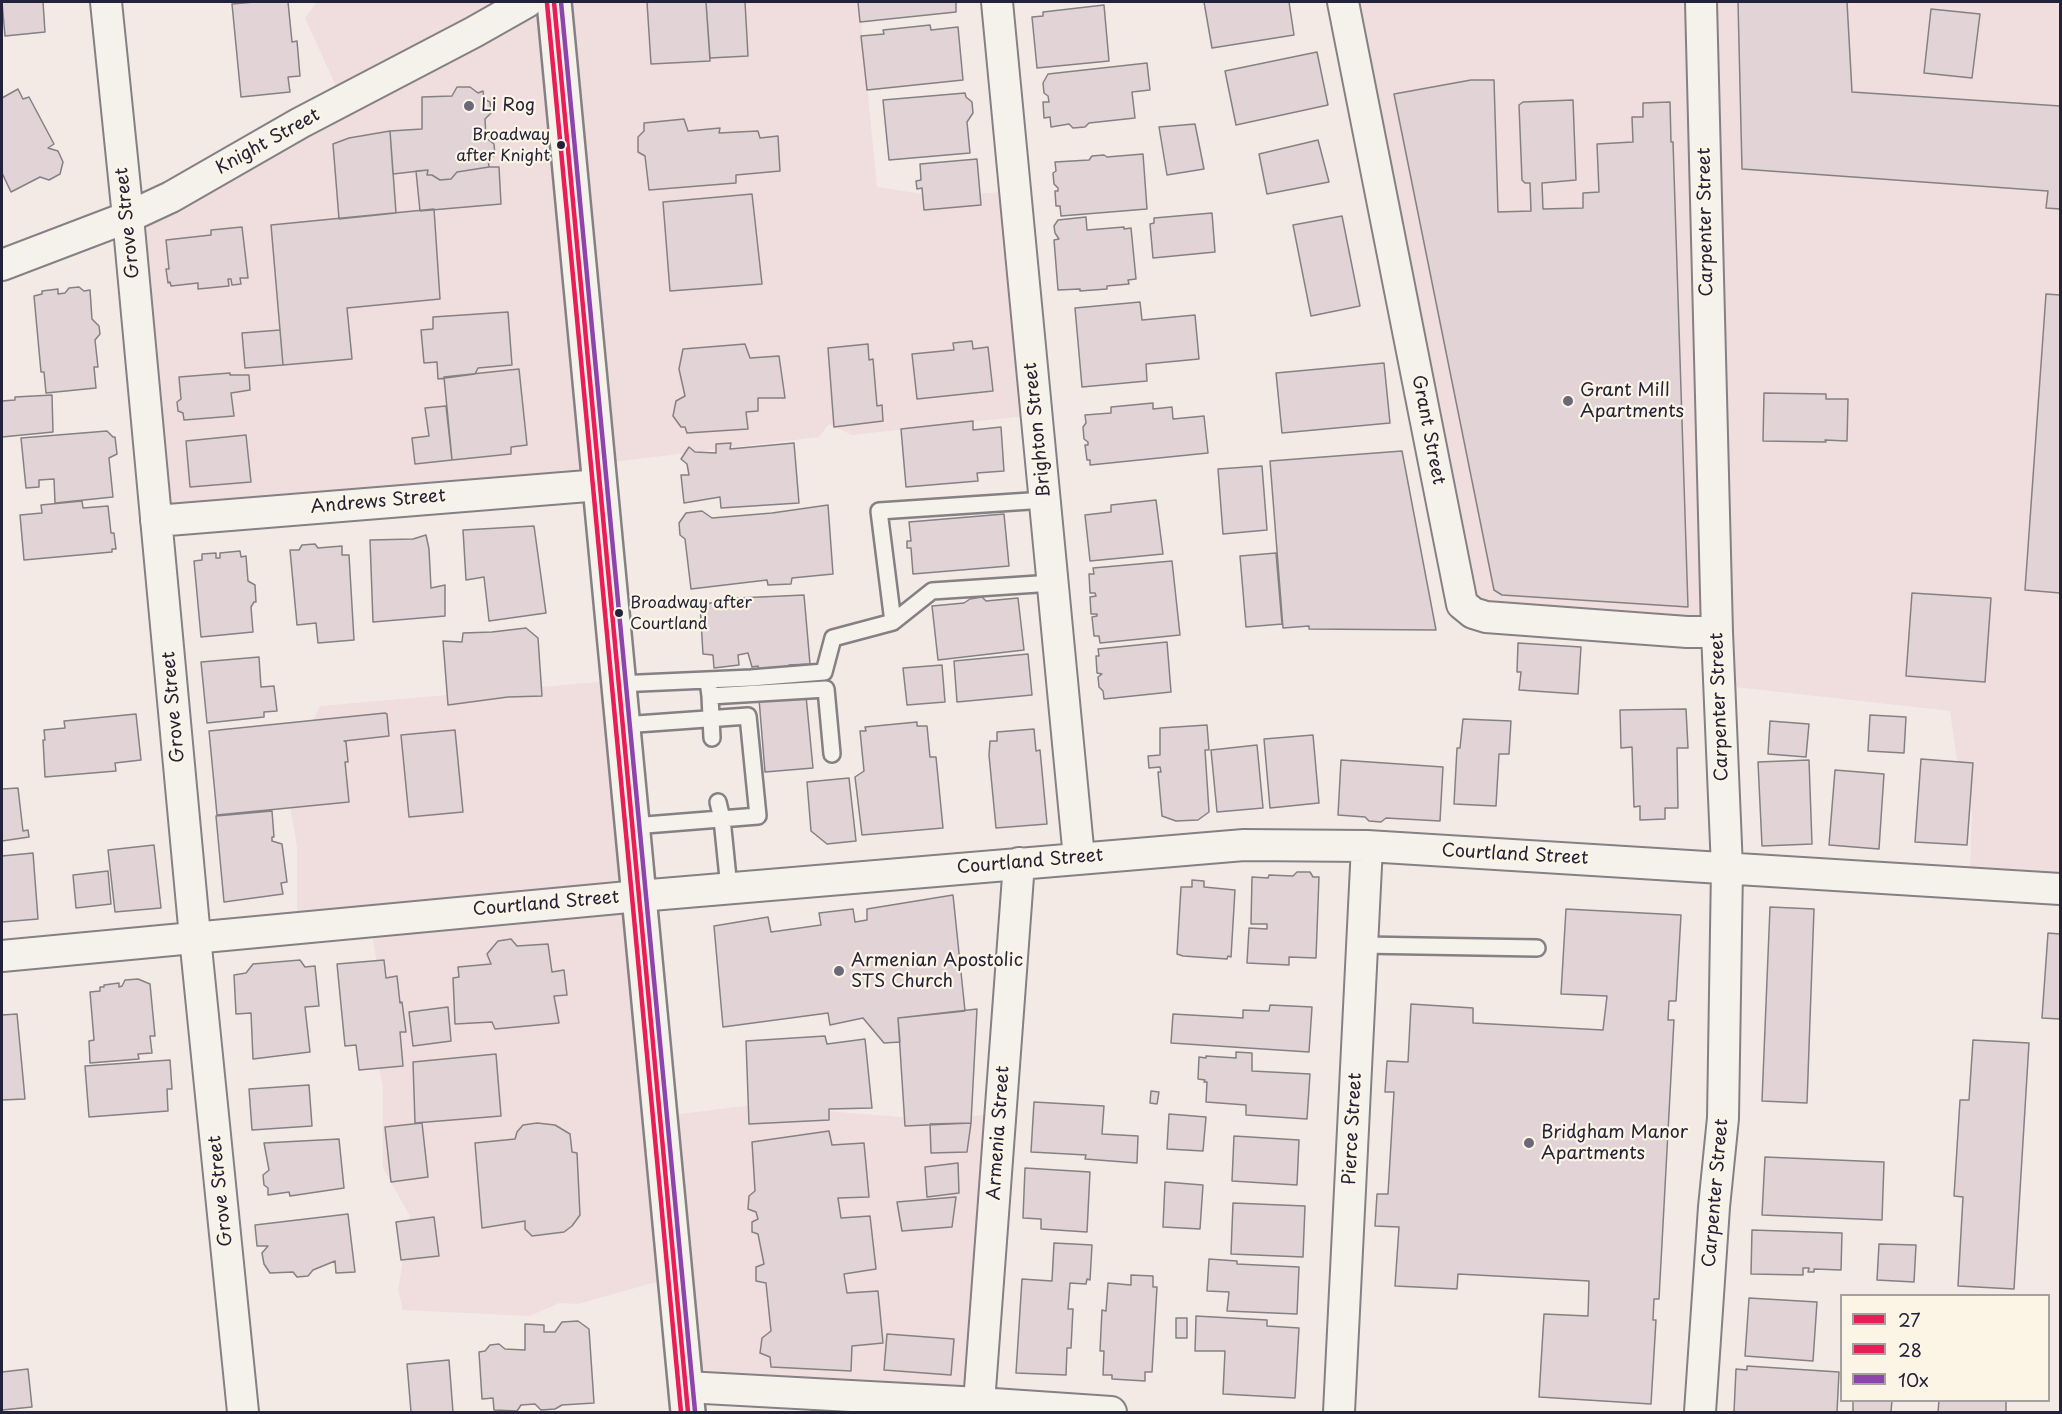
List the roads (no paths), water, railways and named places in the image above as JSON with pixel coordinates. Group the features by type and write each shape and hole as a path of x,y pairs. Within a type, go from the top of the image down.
{"main road":[{"path":"554,2 687,1400"}],"street":[{"name":"Grove Street","path":"106,2 243,1413"},
{"name":"Knight Street","path":"2,265 128,217 171,197 300,123 527,2"},
{"name":"Brighton Street","path":"997,2 1079,858"},
{"name":"Grant Street","path":"1343,2 1462,604 1473,613 1486,617 1687,632 1717,632"},
{"name":"Carpenter Street","path":"1700,1413 1714,1207 1723,1118 1727,868 1717,632 1701,2"},
{"name":"Andrews Street","path":"156,521 600,485"},
{"name":"Courtland Street","path":"2,956 639,896 1244,845 1367,846 2061,889"},
{"name":"Pierce Street","path":"1339,1413 1367,846"},
{"name":"Armenia Street","path":"979,1403 1019,863"},
{"path":"687,1400 979,1403 1111,1413"}],"lane":[{"path":"893,622 879,511 1045,500"},
{"path":"709,688 824,672 833,638 893,622 932,591 1053,583"},
{"path":"618,684 709,688 826,688 832,754"},
{"path":"709,688 712,738"},
{"path":"623,725 748,716 758,816 633,826"},
{"path":"718,802 722,819 729,888"},
{"path":"1362,945 1537,948"}],"place":[{"name":"Li Rog","path":"469,106"},
{"name":"Broadway after Knight","path":"561,145"},
{"name":"Grant Mill Apartments","path":"1568,401"},
{"name":"Broadway after Courtland","path":"619,613"},
{"name":"Armenian Apostolic STS Church","path":"839,971"},
{"name":"Bridgham Manor Apartments","path":"1529,1143"}]}
